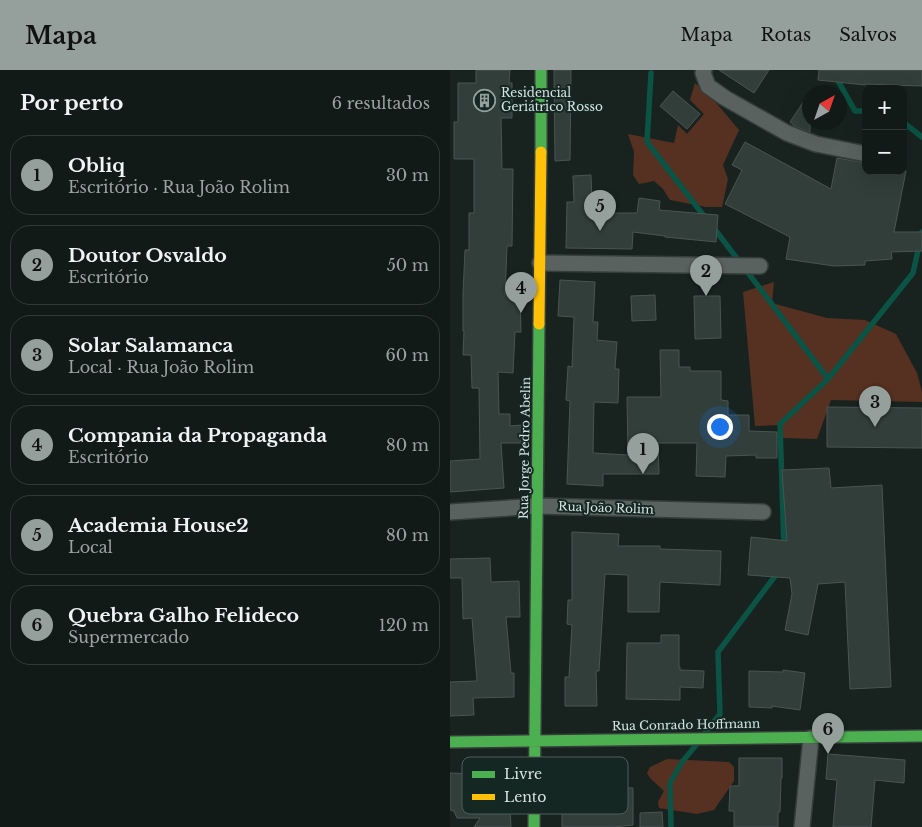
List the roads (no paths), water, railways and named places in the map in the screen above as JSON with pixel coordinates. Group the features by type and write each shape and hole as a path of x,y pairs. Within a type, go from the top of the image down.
{"street":[{"name":"Rua Jorge Pedro Abelin","path":"535,757 541,70"},
{"path":"704,70 703,73 708,86 725,98 787,133 816,144 862,153"},
{"path":"540,263 760,266"},
{"name":"Rua João Rolim","path":"450,512 538,506 763,512"},
{"name":"Rua Conrado Hoffmann","path":"450,742 922,736"},
{"path":"802,827 811,738"},
{"name":"Rua Jorge Pedro Abelin","path":"534,814 534,827"}],"waterway":[{"path":"832,70 855,111 862,111"},
{"path":"651,73 647,142 707,220"},
{"path":"907,125 922,137"},
{"path":"713,227 828,379 780,424 784,548"},
{"path":"828,379 913,273 922,232"},
{"path":"705,733 720,714 718,652 778,572"},
{"path":"671,827 670,783 682,762 697,744"}],"place":[{"name":"Residencial Geriátrico Rosso","path":"485,100"},
{"name":"Academia House2","path":"600,231"},
{"name":"Doutor Osvaldo","path":"706,296"},
{"name":"Compania da Propaganda","path":"521,313"},
{"name":"Solar Salamanca","path":"875,427"},
{"name":"Obliq","path":"643,474"},
{"name":"Quebra Galho Felideco","path":"828,754"}]}
